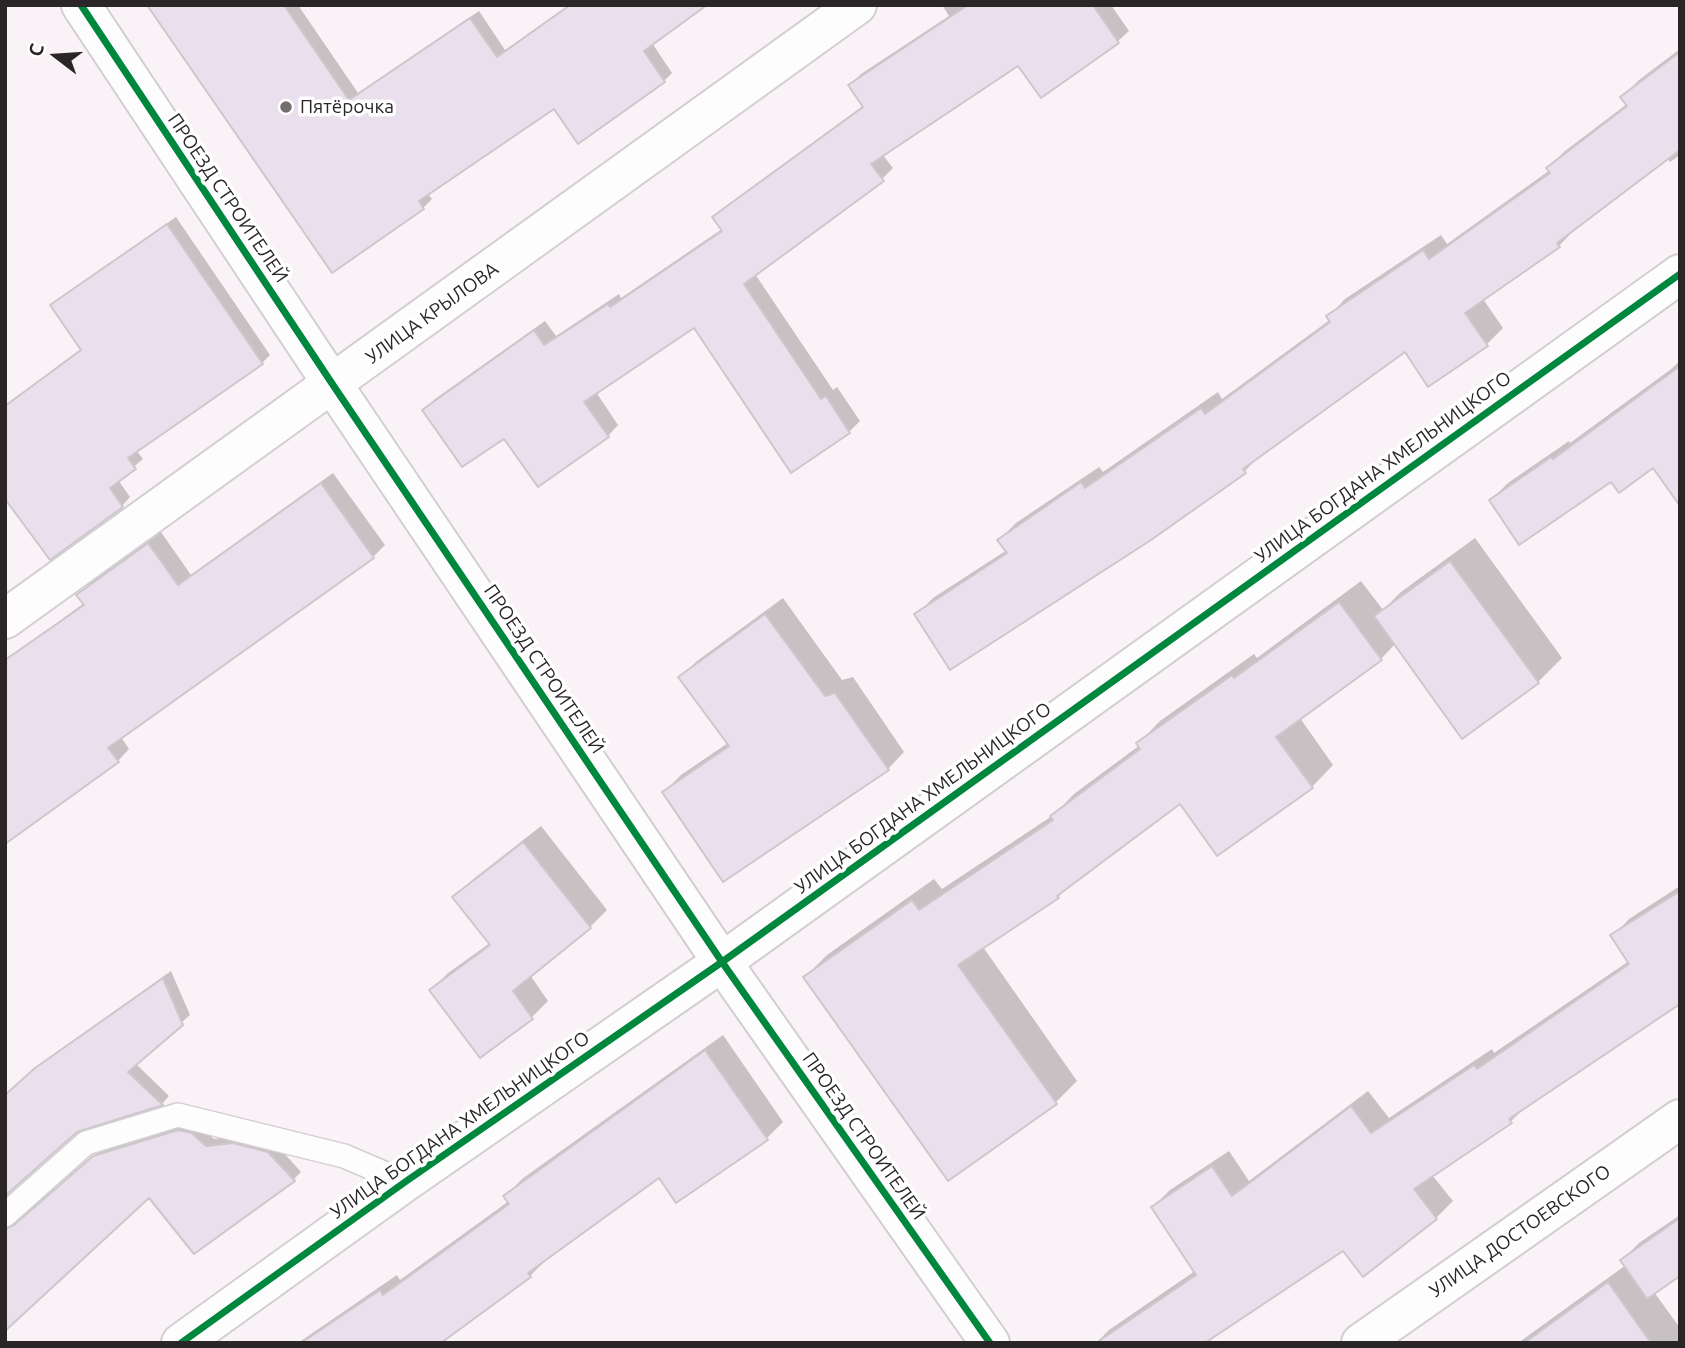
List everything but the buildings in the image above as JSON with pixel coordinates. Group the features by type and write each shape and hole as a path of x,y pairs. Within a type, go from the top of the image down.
{"street":[{"name":"ПРОЕЗД СТРОИТЕЛЕЙ","path":"81,5 722,962 990,1343"},
{"name":"УЛИЦА КРЫЛОВА","path":"5,619 857,5"},
{"name":"УЛИЦА БОГДАНА ХМЕЛЬНИЦКОГО","path":"181,1343 405,1182 722,962 1680,274"},
{"name":"УЛИЦА ДОСТОЕВСКОГО","path":"1361,1343 1680,1119"}],"lane":[{"path":"5,1215 86,1143 178,1115 344,1156 405,1182"}],"cycle path":[{"path":"81,5 722,962 990,1343"},
{"path":"181,1343 405,1182 722,962 1680,274"}],"place":[{"name":"Пятёрочка","path":"286,107"}]}
